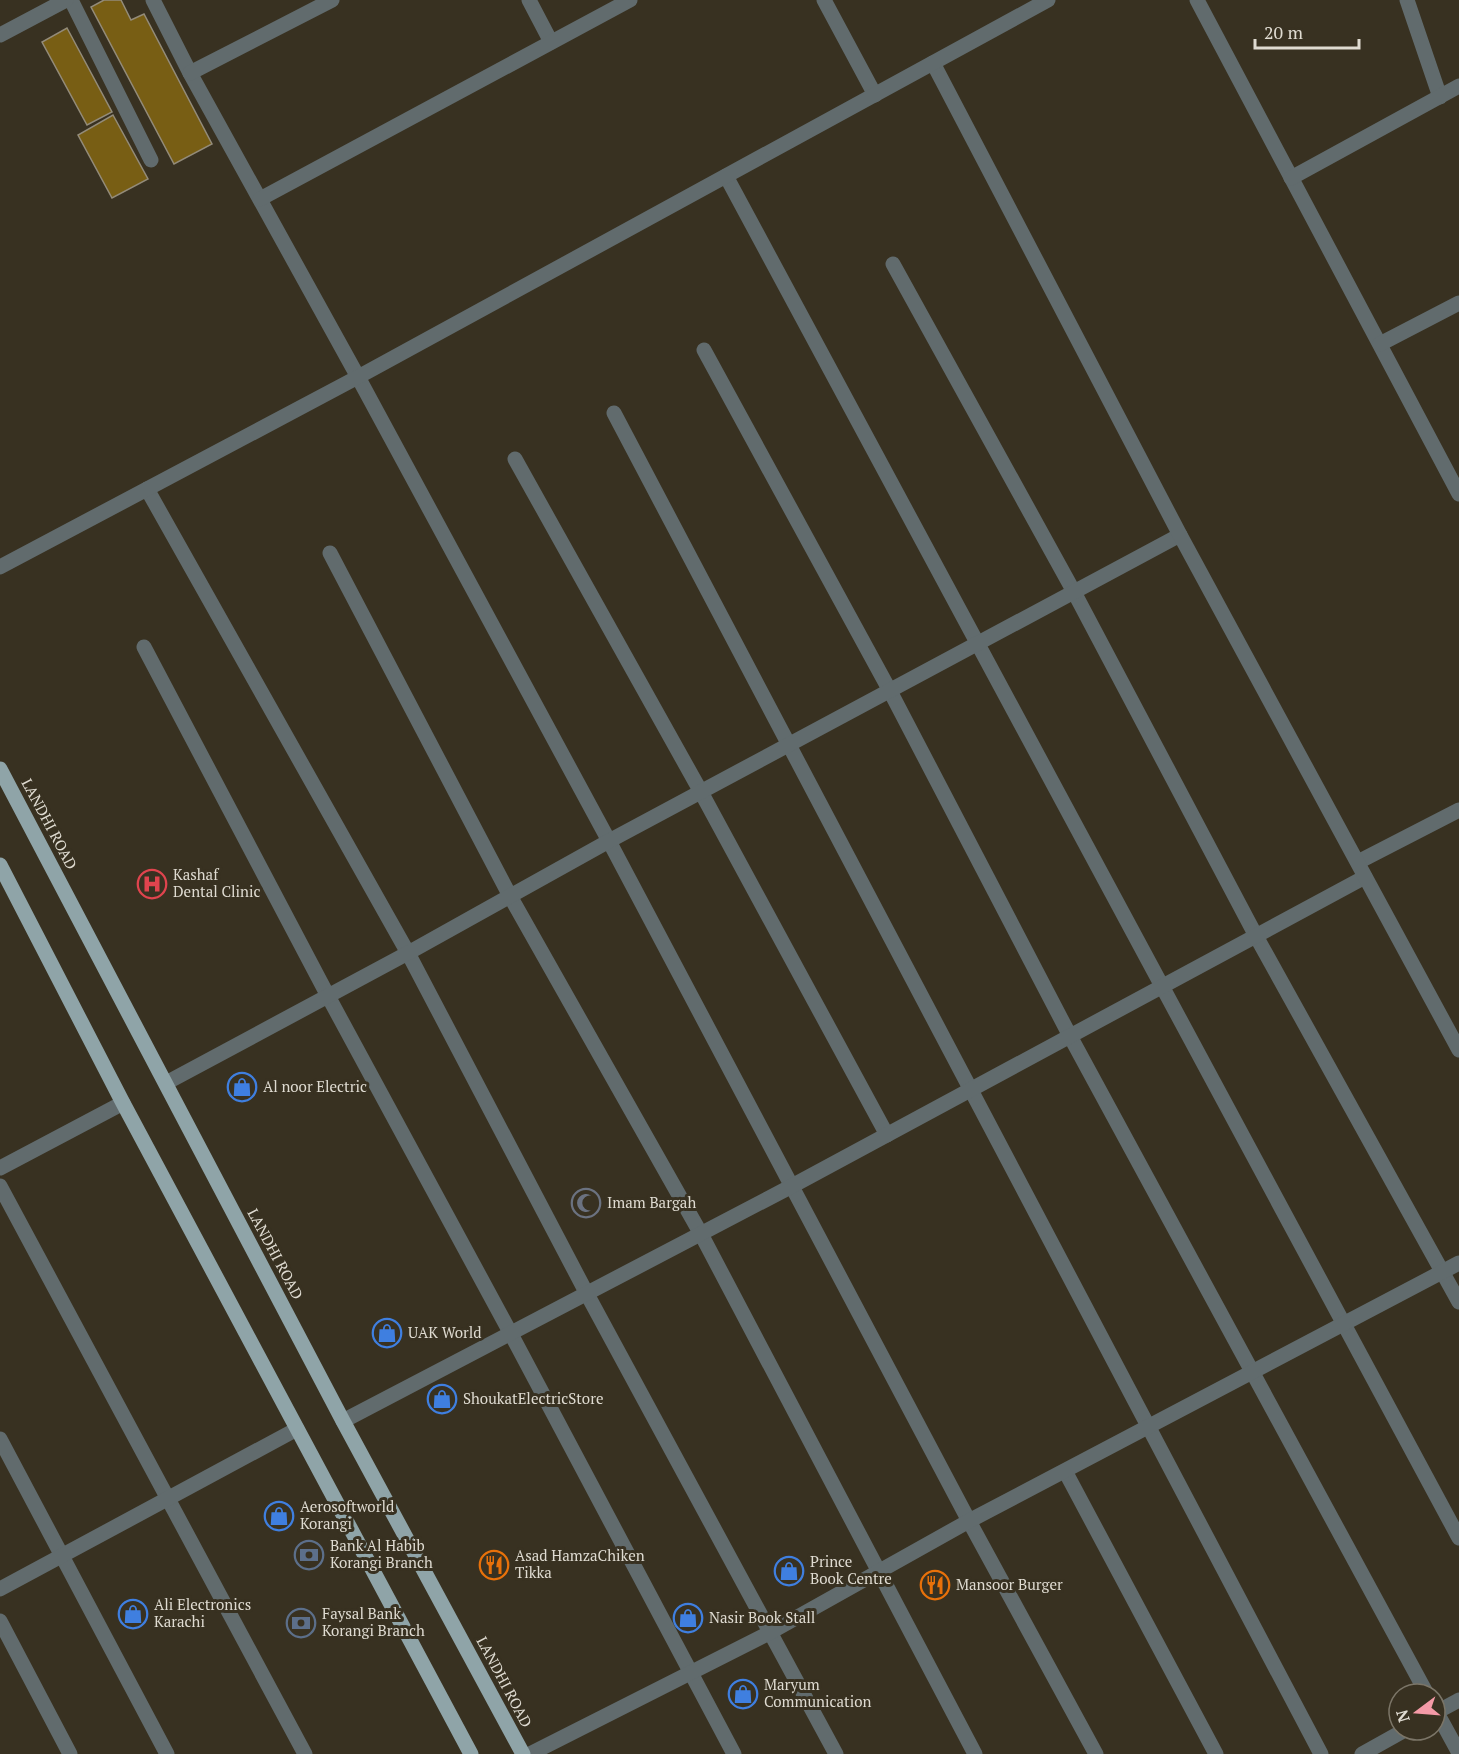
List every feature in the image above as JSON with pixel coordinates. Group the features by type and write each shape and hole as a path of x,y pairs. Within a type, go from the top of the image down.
{"main road":[{"name":"LANDHI ROAD","path":"0,769 343,1421 523,1754"},
{"path":"0,865 123,1103 471,1754"}],"street":[{"path":"0,35 66,0"},
{"path":"71,0 151,160"},
{"path":"153,0 190,73 358,377 609,841 969,1521 1096,1754"},
{"path":"190,73 332,0"},
{"path":"529,0 551,42"},
{"path":"260,199 630,0"},
{"path":"824,0 875,94"},
{"path":"0,567 358,377 1048,0"},
{"path":"1197,0 1459,494"},
{"path":"1407,0 1440,96"},
{"path":"933,63 1180,535 1459,1050"},
{"path":"1291,178 1459,86"},
{"path":"726,176 1459,1538"},
{"path":"893,264 1074,592 1256,936 1459,1302"},
{"path":"1380,344 1459,303"},
{"path":"704,350 890,691 1070,1036 1421,1682"},
{"path":"614,413 1321,1754"},
{"path":"515,459 701,792 887,1135"},
{"path":"147,489 408,953 587,1294 836,1754"},
{"path":"166,1083 408,953 609,841 1180,535"},
{"path":"330,553 510,896 701,1234 975,1754"},
{"path":"144,647 734,1754"},
{"path":"1358,862 1459,810"},
{"path":"343,1421 792,1186 1365,877"},
{"path":"0,1168 123,1103"},
{"path":"0,1186 304,1754"},
{"path":"530,1754 770,1633 969,1521 1459,1263"},
{"path":"0,1589 297,1429"},
{"path":"0,1439 167,1754"},
{"path":"1065,1470 1216,1754"},
{"path":"0,1621 70,1754"},
{"path":"1447,1732 1459,1754"},
{"path":"1362,1754 1387,1740"}],"building":[{"path":"104,0 121,0 131,20 144,14 212,144 174,164 91,7"},
{"path":"67,28 112,112 87,125 42,42"},
{"path":"113,115 148,179 112,198 78,135"}],"place":[{"name":"Kashaf Dental Clinic","path":"152,884"},
{"name":"Al noor Electric","path":"242,1087"},
{"name":"Imam Bargah","path":"586,1203"},
{"name":"UAK World","path":"387,1333"},
{"name":"ShoukatElectricStore","path":"442,1399"},
{"name":"Aerosoftworld Korangi","path":"279,1516"},
{"name":"Bank Al Habib Korangi Branch","path":"309,1555"},
{"name":"Asad HamzaChiken Tikka","path":"494,1565"},
{"name":"Prince Book Centre","path":"789,1571"},
{"name":"Mansoor Burger","path":"935,1585"},
{"name":"Ali Electronics Karachi","path":"133,1614"},
{"name":"Nasir Book Stall","path":"688,1618"},
{"name":"Faysal Bank Korangi Branch","path":"301,1623"},
{"name":"Maryum Communication","path":"743,1694"}]}
